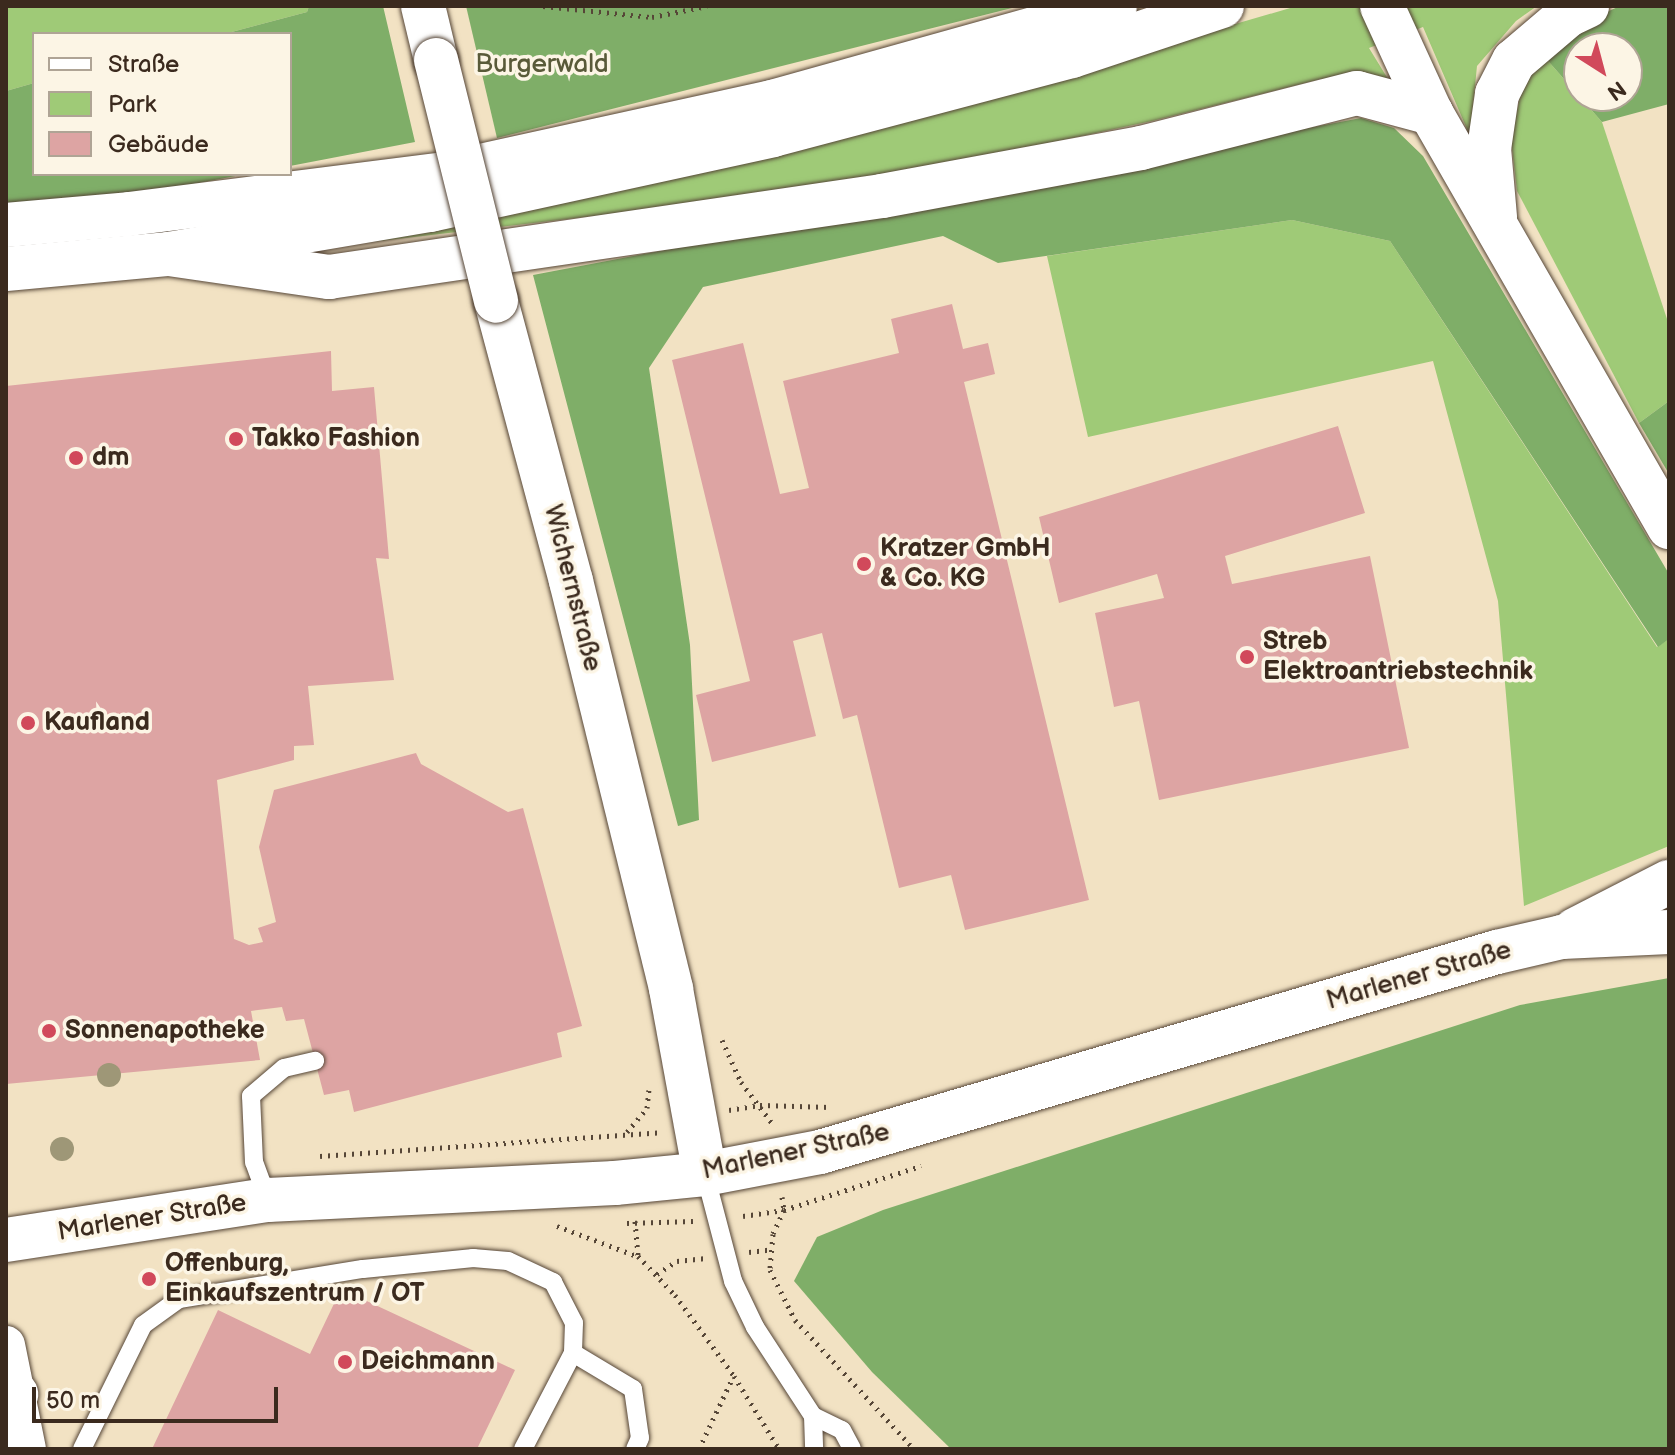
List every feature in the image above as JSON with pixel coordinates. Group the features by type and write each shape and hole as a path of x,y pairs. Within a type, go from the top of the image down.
{"main road":[{"name":"Wichernstraße","path":"423,6 496,301 571,581 667,975 705,1174"},
{"path":"6,225 129,214 444,174 772,102 1115,6"},
{"path":"6,269 169,254 430,210 773,135 1072,56 1222,6"},
{"path":"1497,231 1489,149 1497,94 1514,61 1568,15 1587,6"},
{"path":"1388,22 1431,113 1669,527"},
{"path":"169,254 329,277 882,196 1141,148 1357,93 1431,113"},
{"name":"Marlener Straße","path":"1562,937 1669,882"},
{"name":"Marlener Straße","path":"6,1240 268,1200 615,1183 705,1174 820,1152 1497,952 1562,937 1669,932"}],"street":[{"path":"6,1345 11,1388 27,1449"}],"lane":[{"path":"268,1200 254,1162 251,1096 284,1068 315,1061"},
{"path":"705,1174 733,1281 755,1327 813,1416 842,1430 852,1449"},
{"path":"82,1449 143,1325 179,1299 363,1269 473,1258 508,1261 553,1282 574,1323 573,1353 523,1449"},
{"path":"573,1353 633,1389 640,1438 635,1449"},
{"path":"813,1416 814,1449"}],"path":[{"path":"543,6 652,17 707,6"},
{"path":"642,1118 693,1116 760,1105 835,1107"},
{"path":"784,1210 773,1234 770,1270 795,1320 914,1449"},
{"path":"550,1224 638,1256 675,1295 734,1376 779,1449"},
{"path":"635,1224 638,1256"},
{"path":"699,1449 734,1376"}],"green space":[{"path":"6,6 309,6 307,12 232,32 32,32 32,84 6,91"},
{"path":"309,6 383,6 415,142 292,166 292,32 232,32 307,12"},
{"name":"Burgerwald","path":"466,6 1020,6 497,138"},
{"path":"1297,6 1537,6 1516,21 1477,66 1470,136 1423,27 1369,48 1388,79 1321,79 1152,121 969,160 739,199 312,249 835,141"},
{"path":"1620,6 1669,6 1669,104 1643,111 1643,32 1567,32"},
{"path":"1563,36 1563,78 1541,53"},
{"path":"1541,53 1563,78 1563,112 1593,112 1602,122 1669,325 1669,401 1639,423 1517,191 1511,139 1522,88"},
{"path":"32,84 32,176 236,176 120,198 6,209 6,91"},
{"path":"1593,112 1639,112 1602,122"},
{"path":"1361,118 1394,128 1423,156 1669,574 1669,639 1658,647 1390,241 1292,220 998,263 943,236 703,287 649,368 690,645 699,820 678,826 533,275"},
{"path":"1292,220 1390,241 1657,647 1669,639 1669,846 1524,906 1498,601 1433,361 1088,437 1047,256"},
{"path":"1669,401 1669,474 1639,423"},
{"path":"1669,978 1669,1449 951,1449 872,1372 794,1281 817,1237 883,1210 1520,1005"}],"building":[{"name":"Kratzer GmbH & Co. KG","path":"952,304 963,349 988,343 995,374 964,382 1089,900 965,930 951,875 899,888 857,715 843,719 822,633 793,641 816,736 712,762 696,695 750,681 672,360 743,343 780,494 809,488 783,381 899,353 891,319"},
{"path":"331,351 332,391 374,387 389,559 376,558 394,680 308,686 314,745 294,746 294,760 217,780 234,939 249,945 263,942 258,928 276,922 259,847 274,790 416,753 421,764 508,812 523,808 582,1026 557,1033 562,1057 354,1112 349,1090 324,1095 304,1019 286,1021 282,1007 251,1011 260,1060 6,1084 6,386"},
{"name":"Streb Elektroantriebstechnik","path":"1338,426 1365,513 1225,556 1232,584 1370,556 1409,748 1159,800 1139,701 1114,707 1095,613 1164,598 1157,574 1059,603 1039,517"},
{"name":"Deichmann","path":"341,1289 515,1370 477,1449 152,1449 218,1310 310,1354"}],"place":[{"name":"Takko Fashion","path":"236,439"},
{"name":"dm","path":"76,458"},
{"name":"Kratzer GmbH & Co. KG","path":"864,564"},
{"name":"Streb Elektroantriebstechnik","path":"1247,657"},
{"name":"Kaufland","path":"28,723"},
{"name":"Sonnenapotheke","path":"49,1031"},
{"name":"Offenburg, Einkaufszentrum / OT","path":"149,1279"},
{"name":"Deichmann","path":"345,1362"}]}
